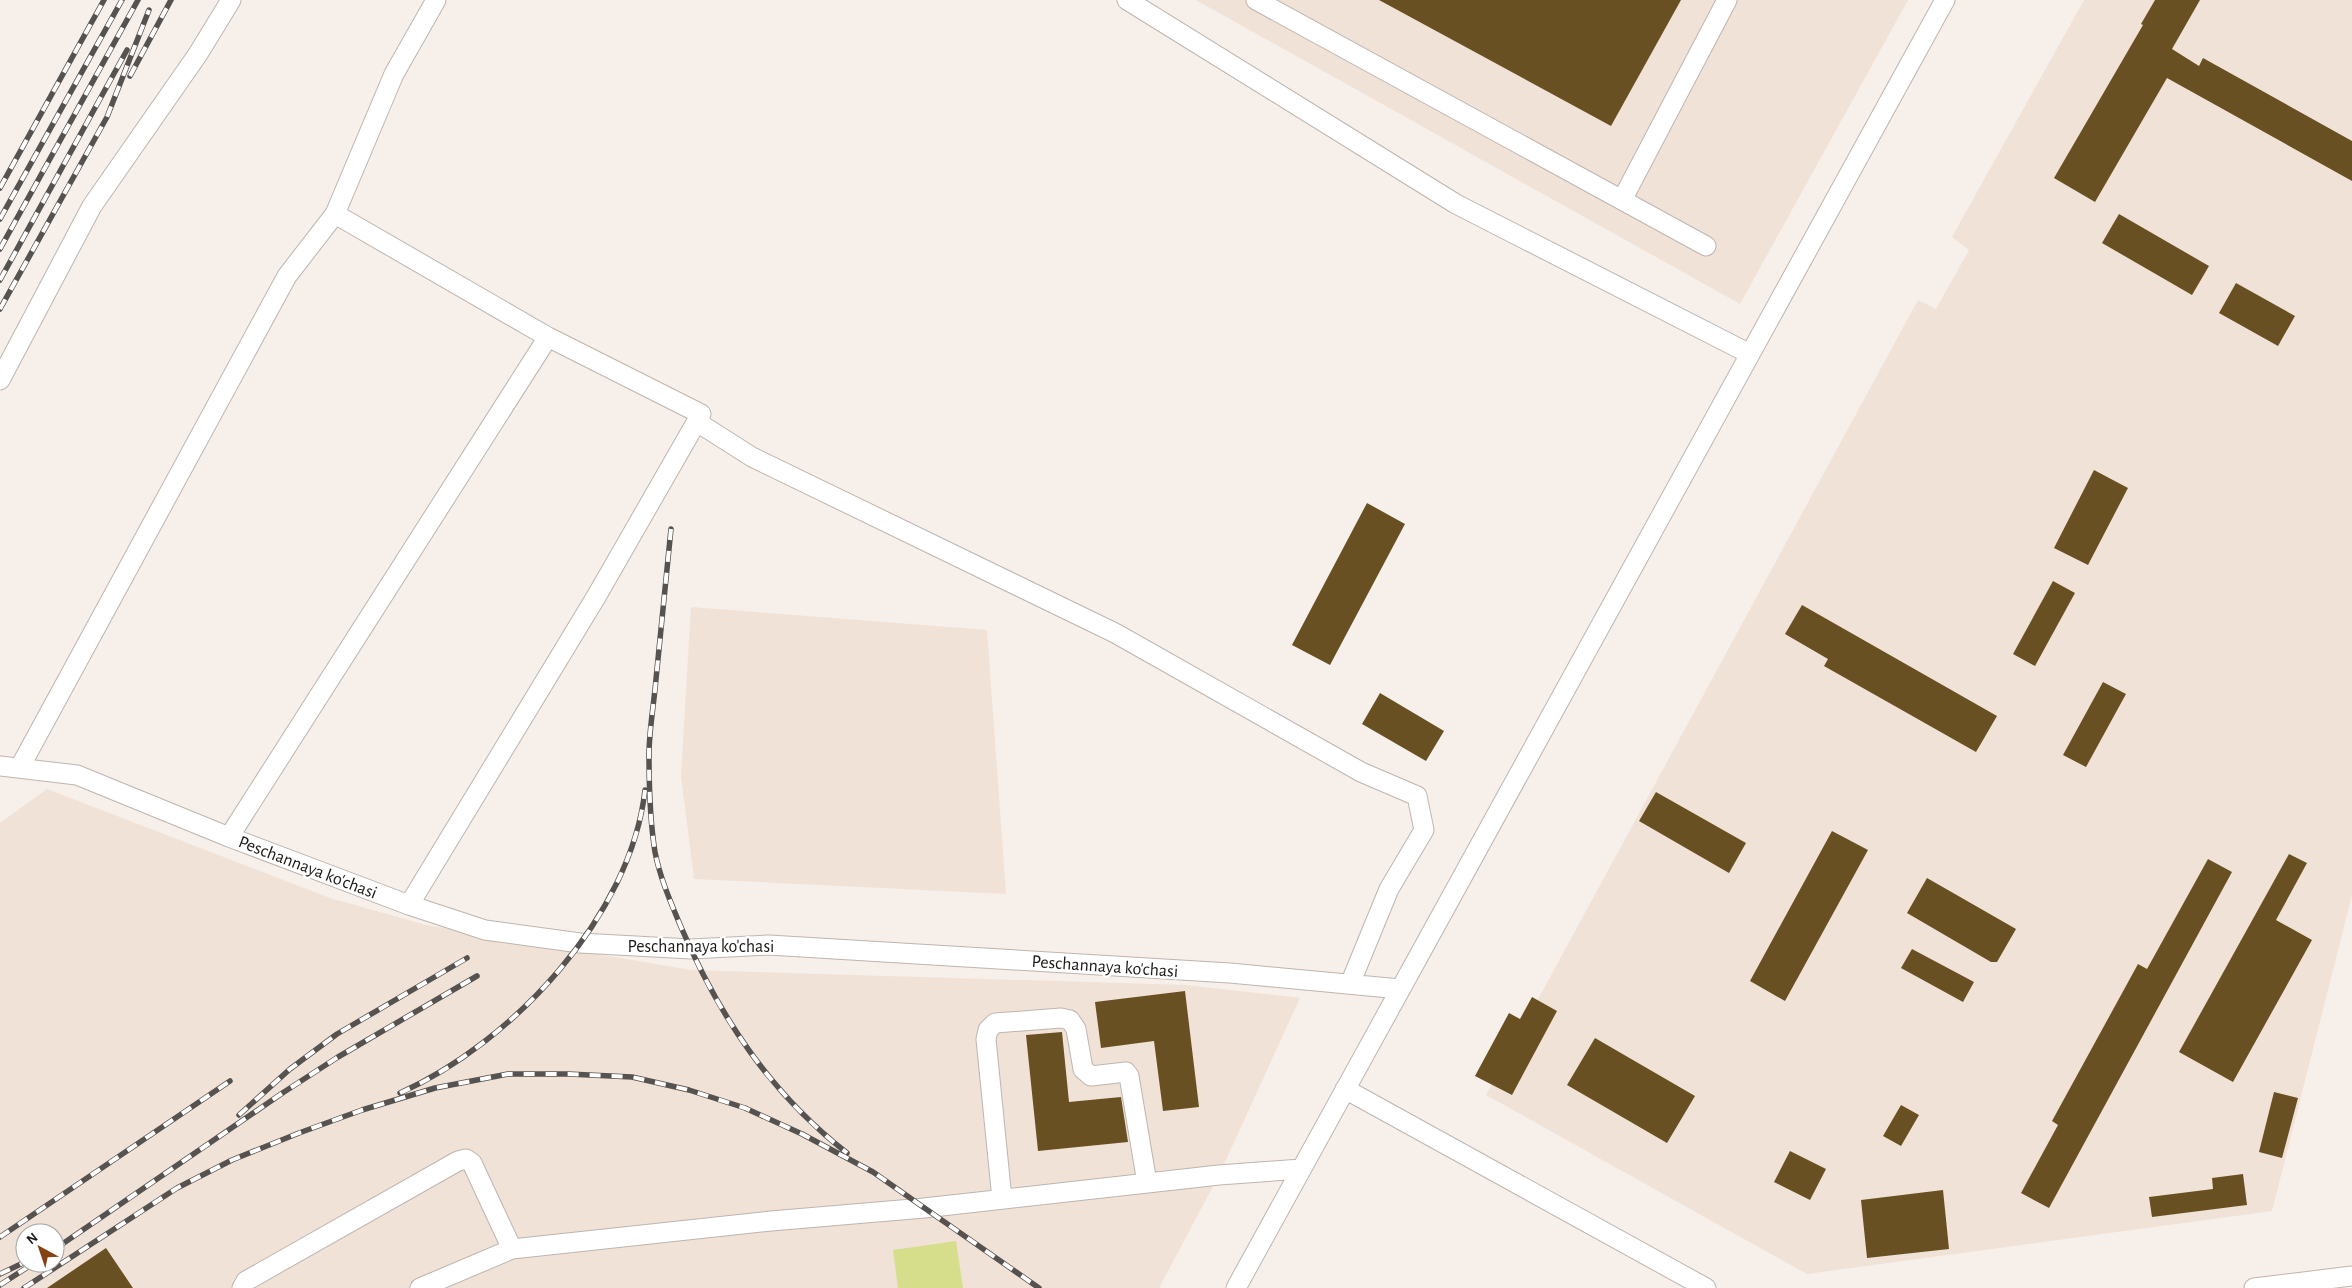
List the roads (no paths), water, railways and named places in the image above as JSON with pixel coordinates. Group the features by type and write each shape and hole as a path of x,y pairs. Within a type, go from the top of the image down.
{"street":[{"path":"0,380 92,206 198,54 231,0"},
{"path":"20,767 287,276 335,214 394,74 436,0"},
{"path":"1127,0 1456,204 1750,354"},
{"path":"1256,0 1706,246"},
{"path":"1622,200 1727,0"},
{"path":"1236,1288 1945,0"},
{"path":"335,214 548,337 701,414 596,596 409,905"},
{"path":"229,837 548,337"},
{"path":"697,422 752,458 1115,633 1361,772 1416,796 1424,830 1389,889 1350,984"},
{"name":"Peschannaya ko'chasi","path":"0,766 77,775 229,837 409,905 485,930 573,943 691,949 769,945 1230,973 1400,989"},
{"path":"1002,1199 986,1039 988,1030 995,1023 1062,1018 1070,1020 1076,1029 1083,1070 1086,1074 1091,1076 1126,1072 1129,1076 1148,1183"},
{"path":"1346,1089 1706,1288"},
{"path":"242,1288 246,1281 458,1161 466,1159 472,1163 512,1249"},
{"path":"420,1288 512,1249 1148,1183 1301,1170"},
{"path":"2254,1288 2352,1276"}],"railway":[{"path":"0,188 104,0"},
{"path":"0,219 122,0"},
{"path":"0,249 138,0"},
{"path":"130,76 171,0"},
{"path":"0,309 107,117 149,10"},
{"path":"0,280 127,50"},
{"path":"671,529 649,746 651,816 655,852 660,871 673,909 696,960 730,1022 749,1051 794,1105 819,1130 847,1153"},
{"path":"400,1093 442,1071 484,1042 523,1008 559,970 591,928 617,883 635,837 645,790"},
{"path":"239,1115 290,1069 337,1034 467,958"},
{"path":"65,1242 338,1057 477,976"},
{"path":"24,1288 177,1188 232,1160 362,1110 435,1088 508,1074 632,1077 689,1090 745,1108 802,1134 873,1172 1039,1288"},
{"path":"0,1237 230,1081"},
{"path":"0,1274 15,1267"},
{"path":"0,1285 19,1273"}]}
